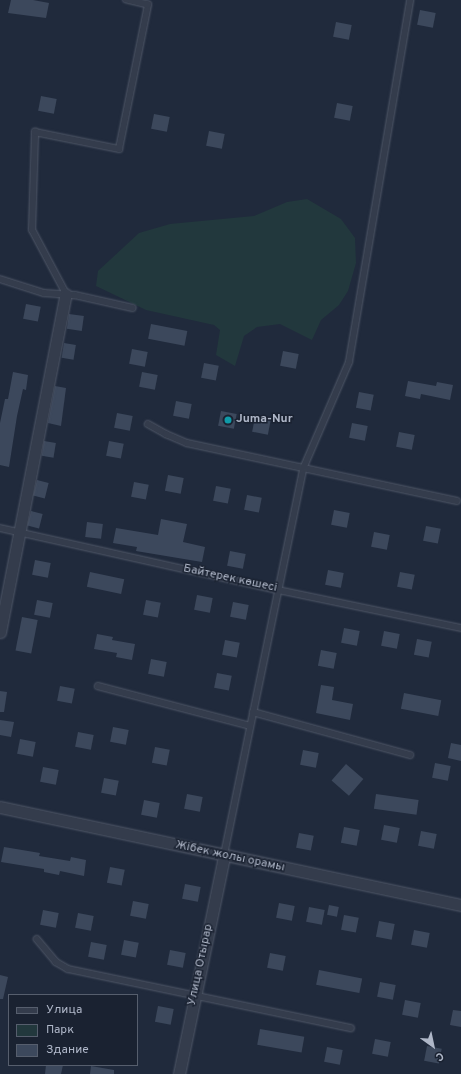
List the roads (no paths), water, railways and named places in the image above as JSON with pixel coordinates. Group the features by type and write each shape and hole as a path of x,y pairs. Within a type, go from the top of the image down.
{"street":[{"path":"0,632 66,294"},
{"name":"Жібек жолы орамы","path":"0,807 224,856 461,905"},
{"name":"Улица Отырар","path":"179,1074 194,995 224,856"}],"lane":[{"path":"66,294 32,230 35,132 119,149 148,5 127,0"},
{"path":"224,856 303,469 349,362 410,0"},
{"path":"0,279 44,293 66,294 134,308"},
{"path":"148,424 187,443 303,469 456,500"},
{"name":"Байтерек көшесі","path":"0,528 278,590 461,628"},
{"path":"98,686 250,726"},
{"path":"253,712 410,755"},
{"path":"37,939 56,962 68,969 351,1028"}],"place":[{"name":"Juma-Nur","path":"228,420"}]}
